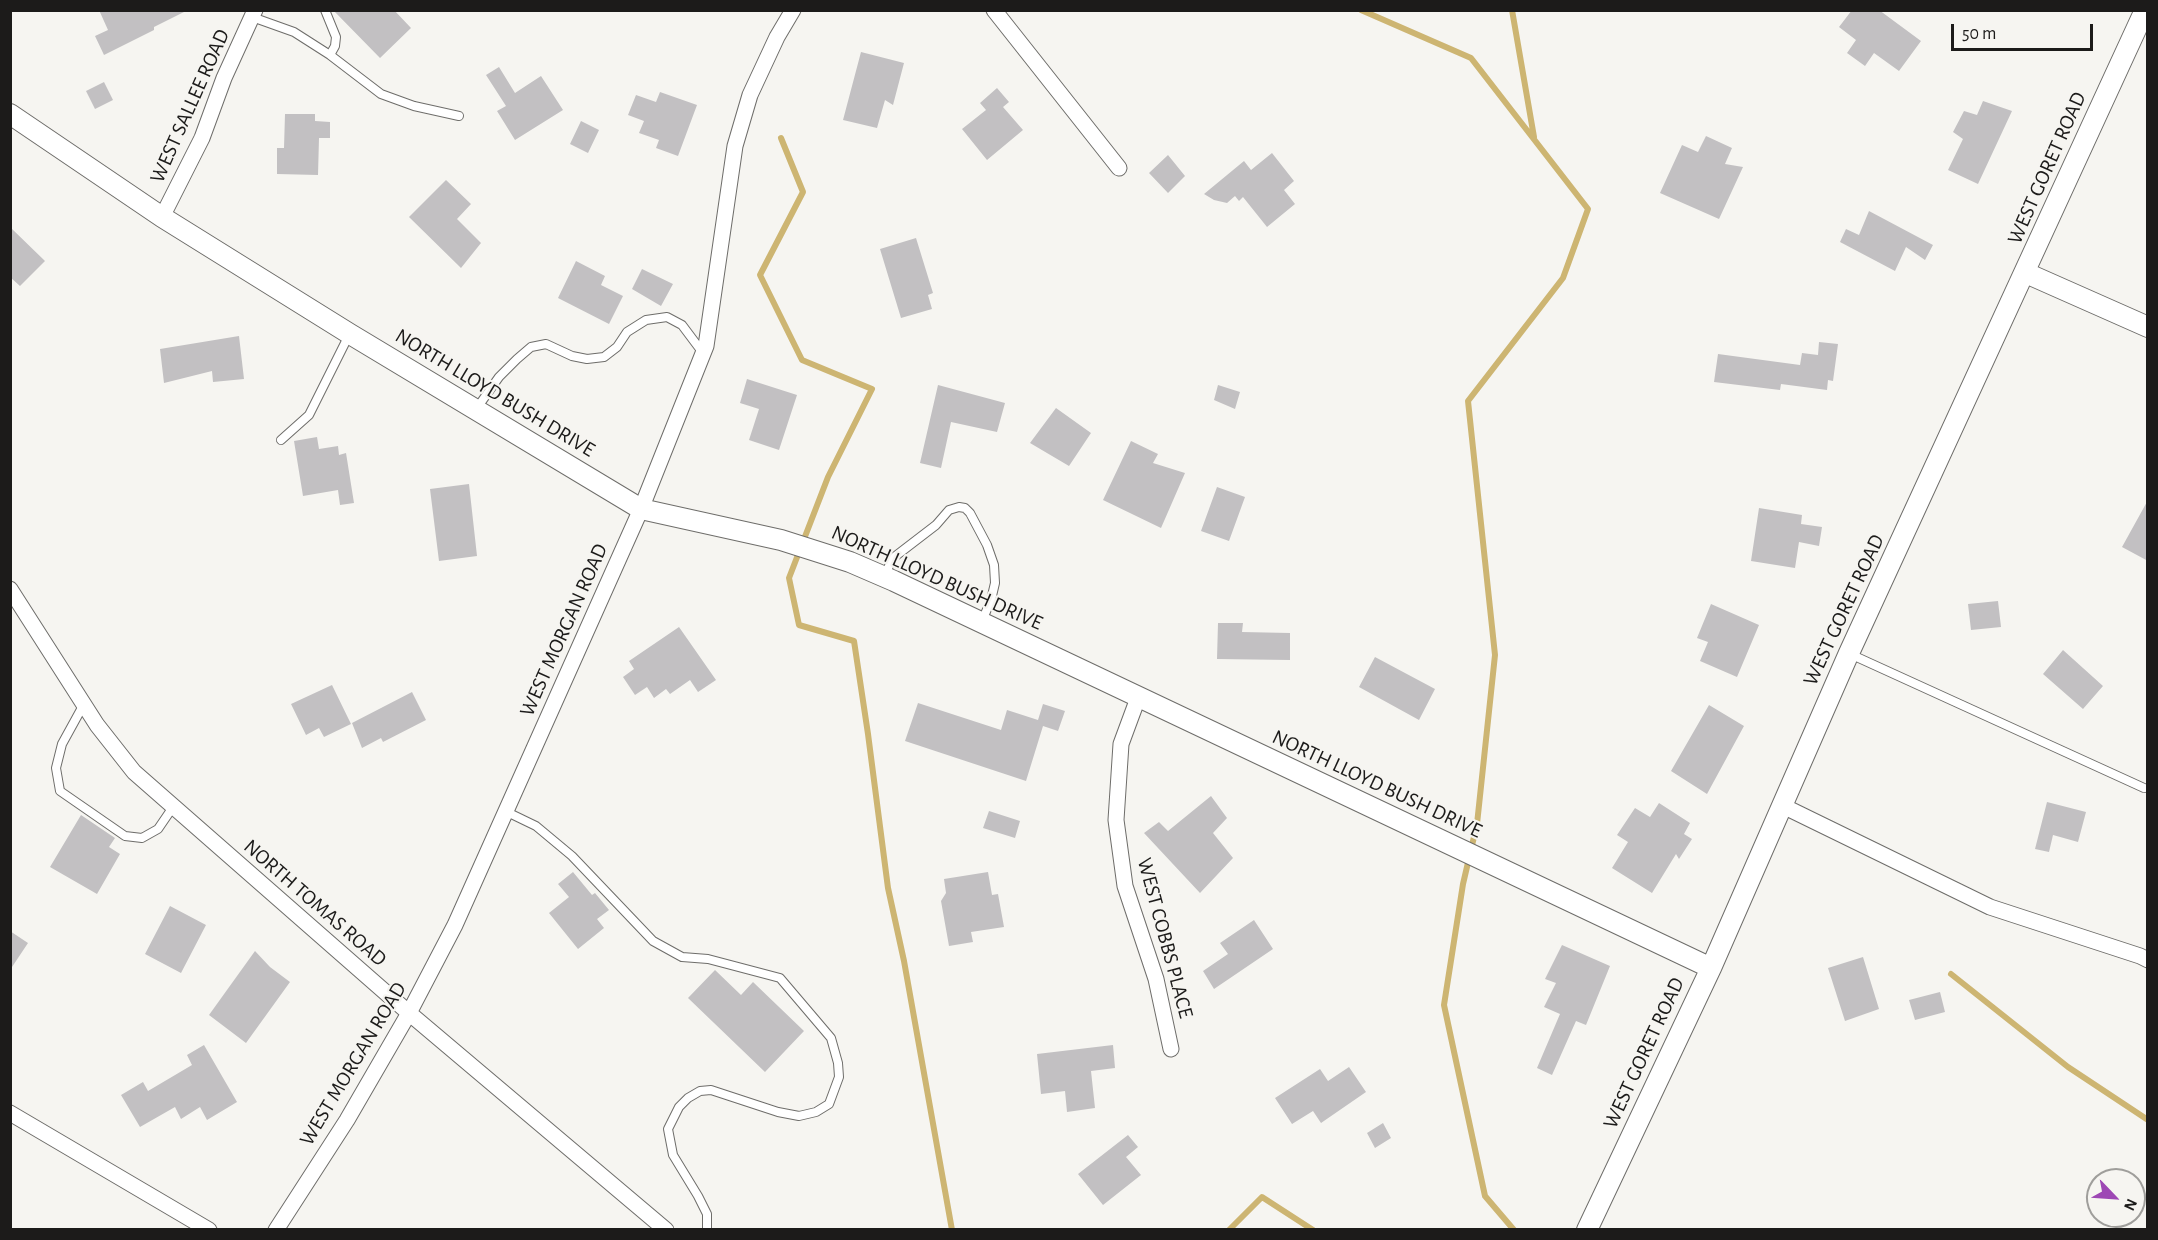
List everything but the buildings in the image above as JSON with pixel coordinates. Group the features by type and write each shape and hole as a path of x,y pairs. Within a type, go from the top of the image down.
{"street":[{"name":"WEST MORGAN ROAD","path":"276,1230 347,1120 409,1013 455,925 641,509 706,346 735,146 750,95 777,37 793,10"},
{"path":"994,10 1119,168"},
{"name":"WEST GORET ROAD","path":"1587,1230 1711,968 1849,653 2026,273 2145,10"},
{"name":"WEST SALLEE ROAD","path":"162,217 202,138 224,78 254,14"},
{"name":"NORTH LLOYD BUSH DRIVE","path":"10,114 162,217 350,334 641,509 781,540 813,549 884,577 1711,968"},
{"path":"2026,273 2148,327"},
{"name":"NORTH TOMAS ROAD","path":"10,590 97,725 134,772 409,1013 666,1230"},
{"name":"WEST COBBS PLACE","path":"1138,698 1121,744 1116,820 1125,886 1156,979 1172,1049"},
{"path":"1783,806 1990,907 2148,960"},
{"path":"10,1113 209,1230"}],"lane":[{"path":"325,10 336,37 335,46 330,55"},
{"path":"254,14 294,32 330,55 381,94 414,106 459,116"},
{"path":"476,410 499,377 531,347 546,344 572,356 587,359 604,357 617,347 627,332 646,320 667,317 682,325 703,353"},
{"path":"281,440 309,415 350,334"},
{"path":"884,577 893,558 936,525 949,510 964,508 970,513 987,545 994,565 995,583 992,600 981,623"},
{"path":"1849,653 2144,788"},
{"path":"84,704 62,744 56,768 60,791 125,836 142,838 158,829 172,807"},
{"path":"507,812 536,826 572,856 653,941 682,957 708,959 780,978 831,1038 838,1063 839,1077 829,1104 816,1112 799,1116 778,1112 711,1090 700,1091 679,1107 668,1129 673,1155 707,1214 707,1230"}],"waterway":[{"path":"1361,10 1471,58 1588,209 1563,278 1468,401 1495,655 1477,824 1463,884 1444,1005 1485,1196 1514,1230"},
{"path":"1512,10 1534,137"},
{"path":"781,138 803,192 760,275 802,360 872,389 828,477 789,578 799,625 854,641 888,888 904,961 952,1230"},
{"path":"1951,974 2068,1067 2148,1120"},
{"path":"1229,1230 1262,1197 1313,1230"}]}
